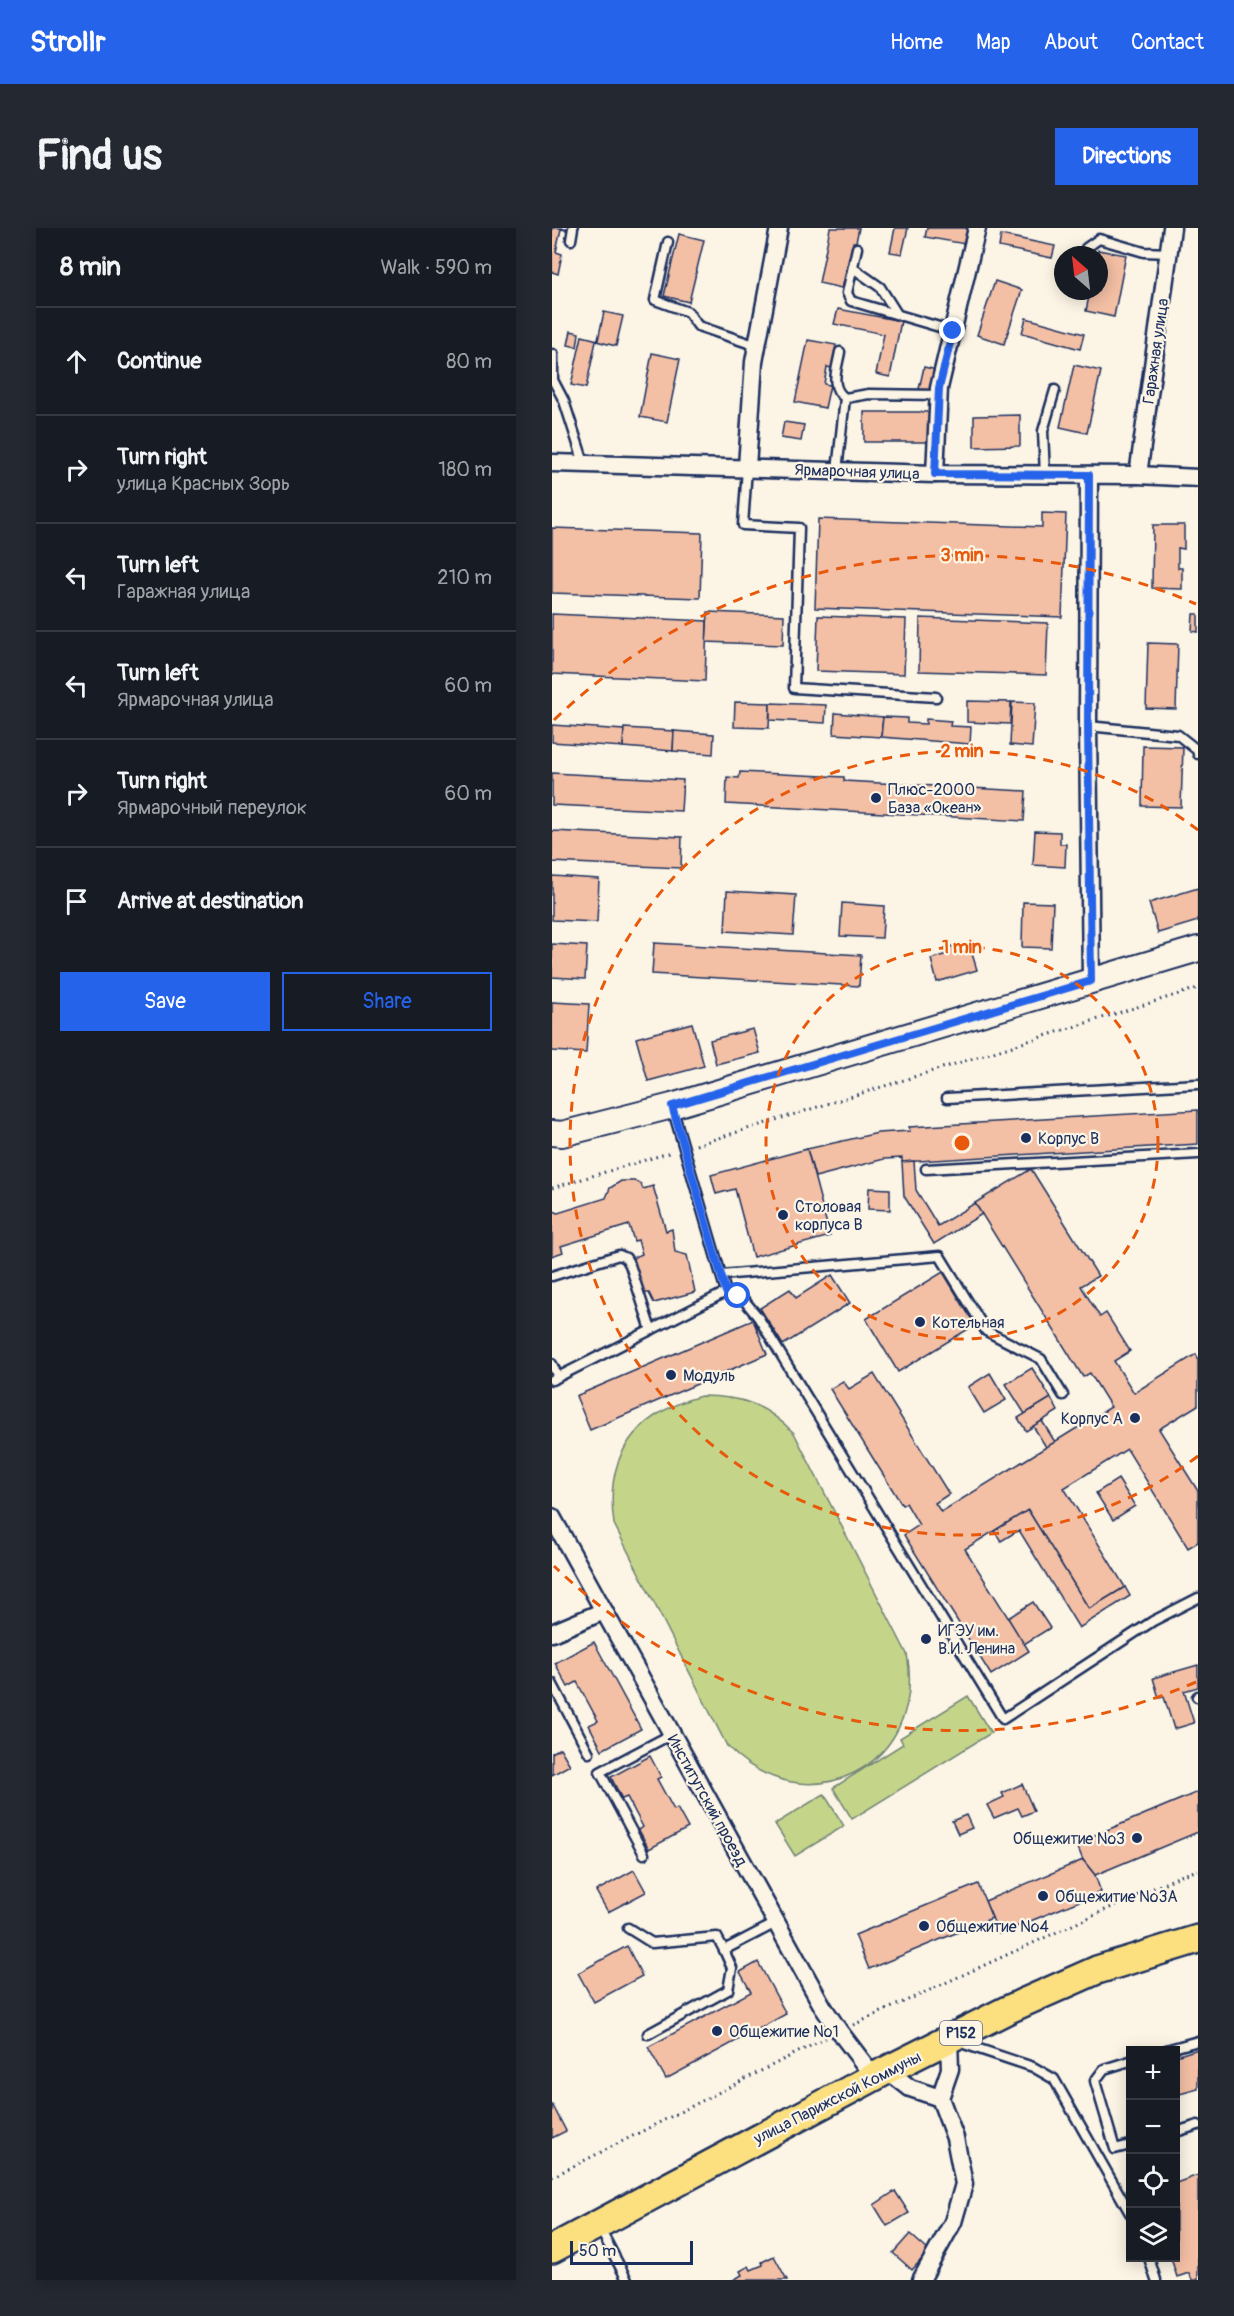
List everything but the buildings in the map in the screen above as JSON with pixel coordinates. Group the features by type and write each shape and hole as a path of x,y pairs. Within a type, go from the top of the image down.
{"main road":[{"name":"улица Парижской Коммуны","path":"552,2249 880,2073 1048,1991 1097,1970 1198,1939"}],"street":[{"path":"747,467 754,362 779,228"},
{"path":"935,474 939,395 977,228"},
{"name":"Гаражная улица","path":"1138,475 1172,228"},
{"name":"Ярмарочная улица","path":"552,463 935,474 1138,475 1198,478"},
{"path":"1089,475 1088,726 1091,981"},
{"path":"555,1136 672,1106 1198,949"},
{"name":"Институтский проезд","path":"552,1517 776,1923 839,2031 880,2073 910,2088 940,2098"},
{"path":"552,1633 604,1611"},
{"path":"921,2280 953,2222 964,2184 955,2138 940,2098 950,2068 949,2039"}],"lane":[{"path":"571,240 573,228"},
{"path":"1089,246 1099,239 1144,252 1169,253"},
{"path":"669,242 655,300 688,312 698,326 757,346"},
{"path":"857,248 848,293 850,301 953,331"},
{"path":"853,268 880,287 897,314"},
{"path":"840,352 835,384 838,393 845,398 869,394 939,395"},
{"path":"553,354 554,380 564,401 584,464"},
{"path":"1044,475 1043,431 1055,390"},
{"path":"837,471 845,398"},
{"path":"747,467 742,525 800,528 794,688 936,697"},
{"path":"1088,726 1178,735 1197,750 1198,754"},
{"path":"948,1098 1198,1084"},
{"path":"672,1106 726,1292 744,1300 758,1317 1003,1719 1153,1621 1198,1598"},
{"path":"926,1169 1198,1154"},
{"path":"552,1276 622,1256 630,1264 651,1330"},
{"path":"721,1275 940,1256 987,1331 1041,1359 1063,1395"},
{"path":"552,1364 555,1378 726,1292"},
{"path":"552,1683 589,1753"},
{"path":"644,1854 600,1772 672,1734"},
{"path":"724,1950 776,1923"},
{"path":"628,1928 652,1943 717,1937 732,1968 728,1990 648,2034"},
{"path":"949,2039 1033,2067 1054,2079 1129,2208"},
{"path":"1180,2046 1198,2041"},
{"path":"1126,2062 1104,2069 1095,2081 1115,2150 1126,2147"},
{"path":"1180,2131 1198,2125"},
{"path":"598,2224 627,2280"},
{"path":"1150,2262 1156,2280"}],"path":[{"path":"552,1188 1198,988"},
{"path":"552,2177 839,2031 1180,1876 1198,1870"}],"green space":[{"path":"701,1396 729,1398 752,1404 773,1415 794,1433 907,1654 909,1693 899,1727 880,1754 854,1773 824,1782 791,1782 758,1770 727,1746 614,1524 612,1500 614,1478 620,1458 629,1441 642,1426 658,1414"},
{"path":"968,1696 991,1733 852,1819 833,1788 903,1744 900,1738"},
{"path":"824,1794 844,1826 795,1856 775,1824"}],"place":[{"name":"Плюс-2000 База «Океан»","path":"876,798"},
{"name":"Корпус В","path":"1026,1138"},
{"name":"Столовая корпуса В","path":"783,1215"},
{"name":"Котельная","path":"920,1322"},
{"name":"Модуль","path":"671,1375"},
{"name":"Корпус А","path":"1135,1418"},
{"name":"ИГЭУ им. В.И. Ленина","path":"926,1639"},
{"name":"Общежитие №3","path":"1137,1838"},
{"name":"Общежитие №3А","path":"1043,1896"},
{"name":"Общежитие №4","path":"924,1926"},
{"name":"Общежитие №1","path":"717,2031"}],"route":[{"path":"738,1296 726,1292 672,1106 1091,981 1088,726 1089,475 935,474 939,388 953,331"}]}
